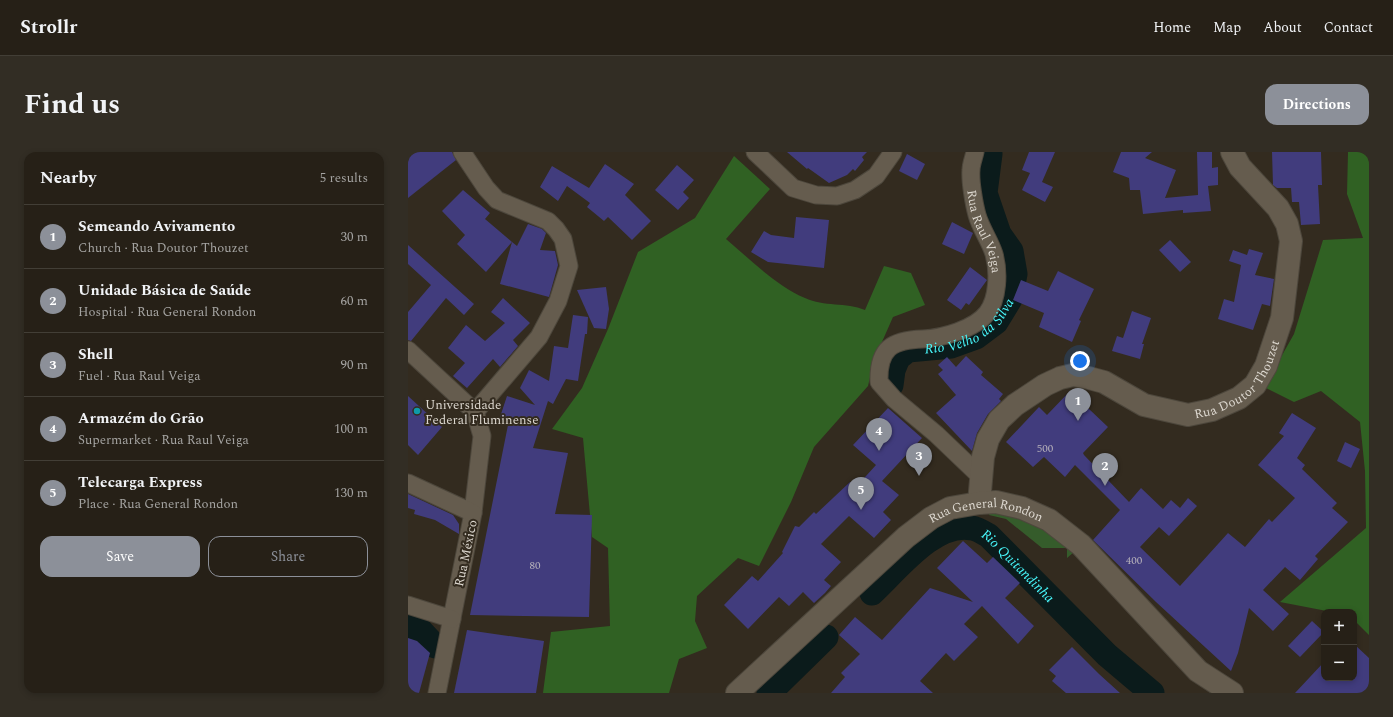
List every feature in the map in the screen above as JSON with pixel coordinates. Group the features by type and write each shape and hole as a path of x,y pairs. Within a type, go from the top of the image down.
{"main road":[{"name":"Rua Doutor Thouzet","path":"979,503 982,457 988,439 999,420 1015,405 1045,385 1060,378 1073,375 1104,382 1144,405 1188,415 1212,410 1239,398 1255,385 1266,366 1282,318 1291,241 1287,224 1278,208 1240,167 1232,152"},
{"name":"Rua General Rondon","path":"737,693 906,537 931,518 950,508 979,503 996,502 1022,508 1049,520 1080,545 1198,671 1232,693"}],"street":[{"path":"408,350 475,412 539,337 558,301 569,266 563,239 556,229 548,221 497,200 486,188 462,152"},
{"path":"755,152 793,188 816,195 836,196 855,190 876,176 893,152"},
{"name":"Rua Raul Veiga","path":"976,152 970,169 977,214 994,254 996,288 993,303 987,314 968,328 957,332 924,339 912,338 896,342 886,352 878,365 878,371 879,382 894,399 936,434 981,477"},
{"name":"Rua México","path":"437,693 473,513 482,449 480,425 475,412"},
{"path":"408,483 473,513"},
{"path":"408,605 452,619"}],"green space":[{"path":"1348,152 1369,152 1369,635 1357,623 1357,609 1321,610 1280,602 1366,528 1365,471 1360,422 1321,391 1294,402 1264,387 1294,334 1323,240 1363,238 1347,194"},
{"path":"734,156 770,189 726,239 773,279 794,293 812,301 850,306 865,310 884,266 911,273 925,305 893,317 874,360 868,386 814,447 791,502 759,566 738,558 697,596 695,621 707,648 679,659 669,693 543,693 551,632 610,626 608,548 592,537 583,438 552,429 582,388 608,329 638,252 695,218"},
{"path":"990,511 1028,518 1074,552 1067,558 1067,548 1042,548 1006,519 989,515"}],"building":[{"path":"408,152 452,152 456,160 408,198"},
{"path":"787,152 867,152 862,157 864,160 855,171 853,169 847,175 829,183 808,168 807,169"},
{"path":"1029,152 1055,152 1042,182 1053,187 1045,202 1022,190 1030,173 1022,170"},
{"path":"1121,152 1152,152 1145,158 1176,170 1165,198 1198,195 1197,152 1212,152 1212,168 1218,167 1218,185 1208,186 1211,211 1183,213 1183,210 1143,214 1140,190 1130,190 1129,178 1113,172"},
{"path":"1272,152 1321,152 1322,185 1318,185 1320,224 1301,225 1299,202 1292,202 1291,188 1277,188 1273,185"},
{"path":"907,154 925,164 917,180 899,171"},
{"path":"605,164 634,184 625,195 651,221 632,240 608,217 604,221 587,207 590,203 567,186 558,201 540,187 552,166 589,188"},
{"path":"677,165 694,180 683,192 689,198 678,210 655,190"},
{"path":"463,190 490,213 485,219 512,242 486,272 457,244 465,235 442,211"},
{"path":"796,217 829,220 824,268 768,262 751,252 764,231 771,235 794,238"},
{"path":"952,222 973,233 964,254 942,244"},
{"path":"528,224 542,229 546,233 540,250 555,251 558,265 549,297 500,284 512,242 517,246"},
{"path":"1170,240 1191,262 1180,272 1159,250"},
{"path":"408,245 474,304 464,315 446,298 411,341 408,340 408,312 431,285 408,264"},
{"path":"1249,249 1263,253 1255,275 1274,279 1270,306 1262,304 1253,330 1218,319 1224,299 1234,302 1241,265 1229,261 1233,250 1247,255"},
{"path":"970,267 987,280 969,305 966,303 961,310 947,300"},
{"path":"1058,271 1094,289 1079,320 1081,321 1072,342 1039,327 1044,313 1013,300 1021,280 1048,291"},
{"path":"606,287 609,309 606,329 594,328 577,290"},
{"path":"503,298 530,323 513,340 518,346 500,367 493,359 467,388 453,376 465,363 448,348 466,325 485,341 505,323 491,312"},
{"path":"1132,311 1151,318 1142,344 1144,344 1140,359 1112,351 1117,336 1123,338"},
{"path":"573,315 588,317 587,334 585,334 578,381 566,379 553,404 548,401 533,448 568,453 555,514 592,515 589,617 470,615 509,420 500,417 507,396 535,405 520,388 529,370 549,381 554,346 568,348"},
{"path":"966,356 983,372 981,375 1003,394 999,399 1001,401 988,414 977,433 972,451 936,413 956,395 938,374 943,370 938,365 947,357 956,367"},
{"path":"1070,391 1108,427 1083,453 1084,455 1129,502 1141,488 1163,509 1171,500 1180,508 1188,498 1197,506 1169,536 1159,527 1140,547 1180,586 1228,533 1245,547 1269,519 1272,522 1295,498 1258,465 1284,436 1279,433 1292,413 1316,428 1297,458 1305,465 1302,469 1337,503 1332,508 1348,522 1315,556 1318,559 1300,580 1285,567 1263,590 1289,614 1273,631 1249,608 1238,653 1231,671 1156,602 1093,540 1120,510 1075,465 1065,477 1044,457 1033,467 1006,442 1039,407 1047,415"},
{"name":"Universidade Federal Fluminense","path":"408,396 442,427 418,455 408,445"},
{"path":"888,408 922,438 882,481 899,495 883,512 891,520 874,538 849,516 821,544 841,562 824,580 831,586 825,593 814,603 803,592 789,606 779,597 748,629 724,605 752,576 758,581 783,553 782,552 795,526 799,527 814,512 816,514 850,482 856,487 876,465 853,445"},
{"path":"1345,442 1360,449 1351,468 1337,461"},
{"path":"408,494 453,515 459,524 459,534 435,520 414,514 415,510 408,508"},
{"path":"963,541 987,563 993,557 1020,583 1005,598 1034,626 1018,644 982,606 964,624 978,637 954,661 946,653 920,681 933,693 831,693 845,677 841,673 860,654 839,635 855,617 882,640 930,588 973,602 937,568"},
{"path":"1312,621 1321,629 1321,635 1300,657 1288,646"},
{"path":"467,630 544,641 536,693 454,693"},
{"path":"408,638 417,641 430,653 419,693 408,693"},
{"path":"1072,647 1120,693 1066,693 1052,681 1056,676 1049,670"},
{"path":"1357,647 1369,658 1369,693 1295,693 1321,665 1321,681 1357,681"}],"waterway":[{"name":"Rio Velho da Silva","path":"891,385 893,370 898,358 908,350 951,346 976,337 996,322 1010,299 1015,274 1011,251 999,234 985,193 990,154"},
{"name":"Rio Quitandinha","path":"872,593 905,560 931,539 944,532 958,528 976,529 989,536 1107,655 1152,693"},
{"name":"Rio Quitandinha","path":"408,626 419,629 435,646"},
{"name":"Rio Quitandinha","path":"769,693 826,637"}],"place":[{"name":"Universidade Federal Fluminense","path":"417,411"},
{"name":"Semeando Avivamento","path":"1078,421"},
{"name":"Armazém do Grão","path":"879,451"},
{"name":"Shell","path":"919,476"},
{"name":"Unidade Básica de Saúde","path":"1105,486"},
{"name":"Telecarga Express","path":"861,510"}]}
